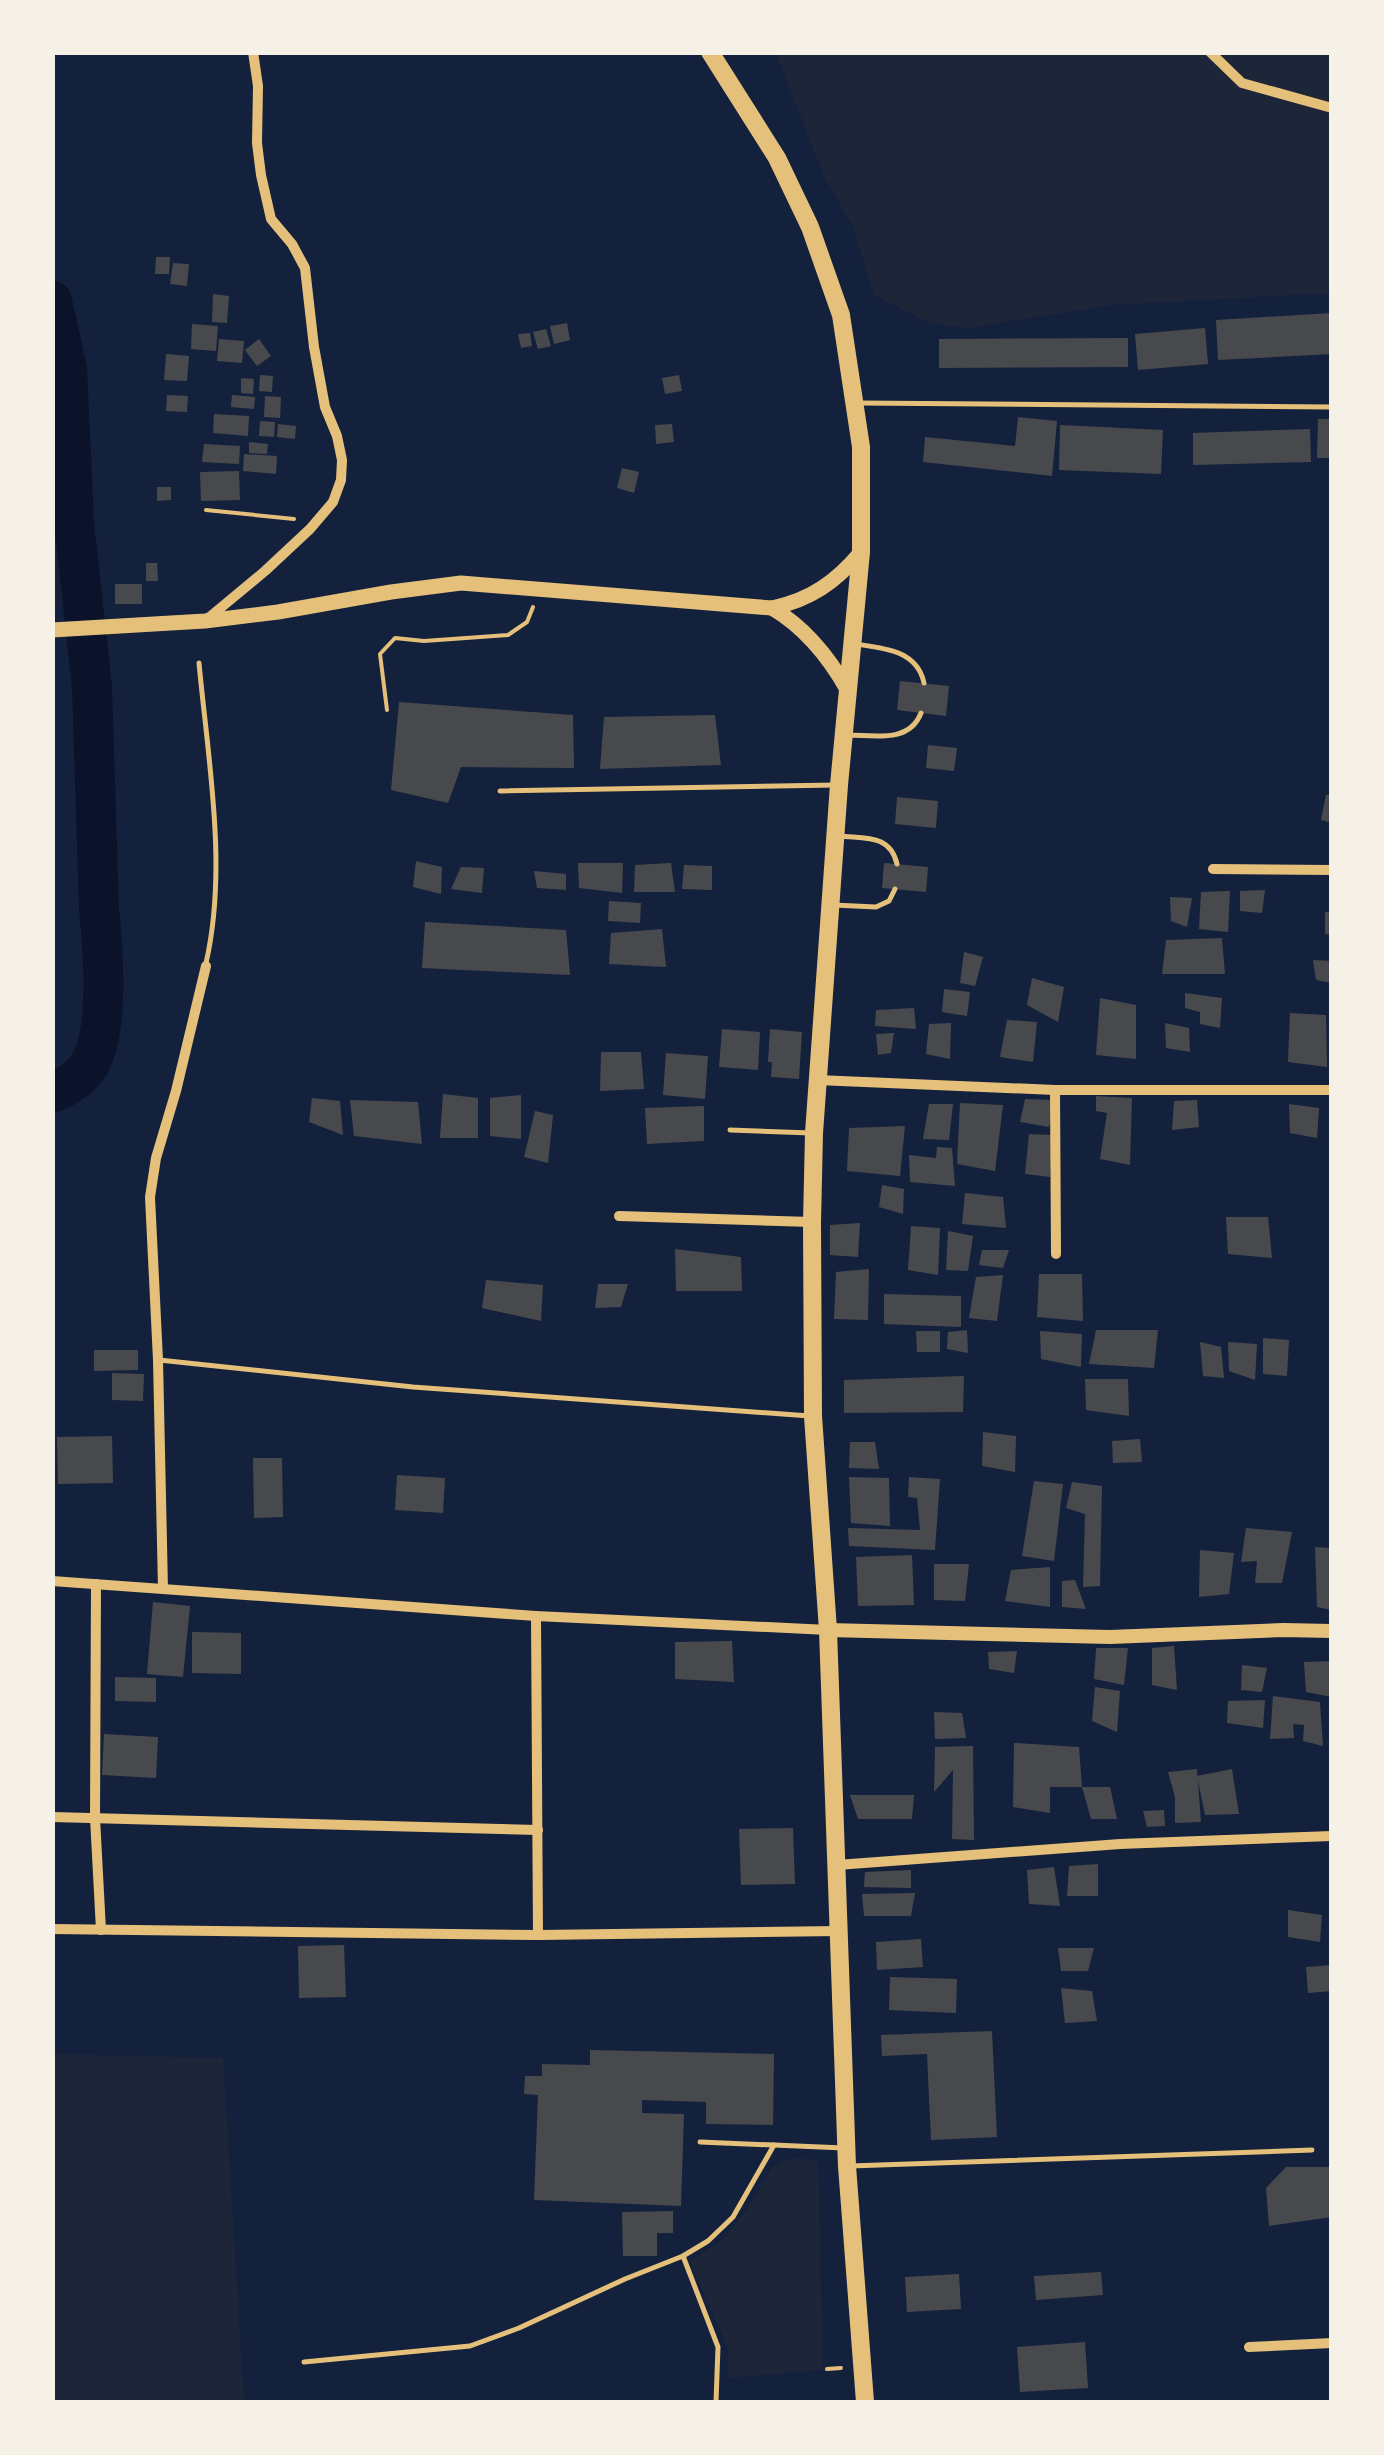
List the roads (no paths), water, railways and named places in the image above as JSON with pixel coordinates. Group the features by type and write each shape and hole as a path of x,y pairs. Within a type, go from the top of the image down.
{"highway":[{"path":"710,52 777,158 810,227 840,315 861,447 861,552 817,1080 812,1222 813,1416 828,1630 847,2157 864,2402"}],"main road":[{"path":"52,630 205,621 461,583 772,608 825,587 861,552"},
{"path":"772,608 816,643 848,691"}],"street":[{"path":"205,621 310,529 333,502 341,480 342,460 326,408 314,347 306,268 271,219 261,175 253,52"},
{"path":"1210,52 1242,83 1332,108"},
{"path":"1213,869 1332,870"},
{"path":"163,1589 150,1197 156,1158 206,966"},
{"path":"817,1080 1054,1090 1332,1090"},
{"path":"1054,1090 1056,1254"},
{"path":"619,1216 812,1222"},
{"path":"52,1581 536,1616 828,1630 1110,1637 1332,1631"},
{"path":"96,1584 95,1818 101,1930"},
{"path":"536,1616 538,1935"},
{"path":"52,1818 538,1830"},
{"path":"837,1865 1044,1848 1332,1836"},
{"path":"52,1930 538,1935 840,1930"},
{"path":"1249,2346 1332,2342"}],"lane":[{"path":"855,403 1332,408"},
{"path":"852,643 900,652 921,670 924,683"},
{"path":"200,663 215,831 216,882 206,966"},
{"path":"844,734 902,734 915,724 920,713"},
{"path":"500,791 839,785"},
{"path":"835,836 882,840 897,864"},
{"path":"830,905 876,908 890,901 894,889"},
{"path":"730,1130 814,1133"},
{"path":"158,1360 413,1386 813,1416"},
{"path":"700,2142 774,2145 847,2157 1312,2150"},
{"path":"304,2362 470,2346 683,2256 708,2240 732,2217 774,2145"},
{"path":"683,2256 718,2348 716,2402"}],"waterway":[{"path":"52,301 67,368 74,523 92,687 103,989 100,1032 89,1065 73,1082 52,1093"}]}
